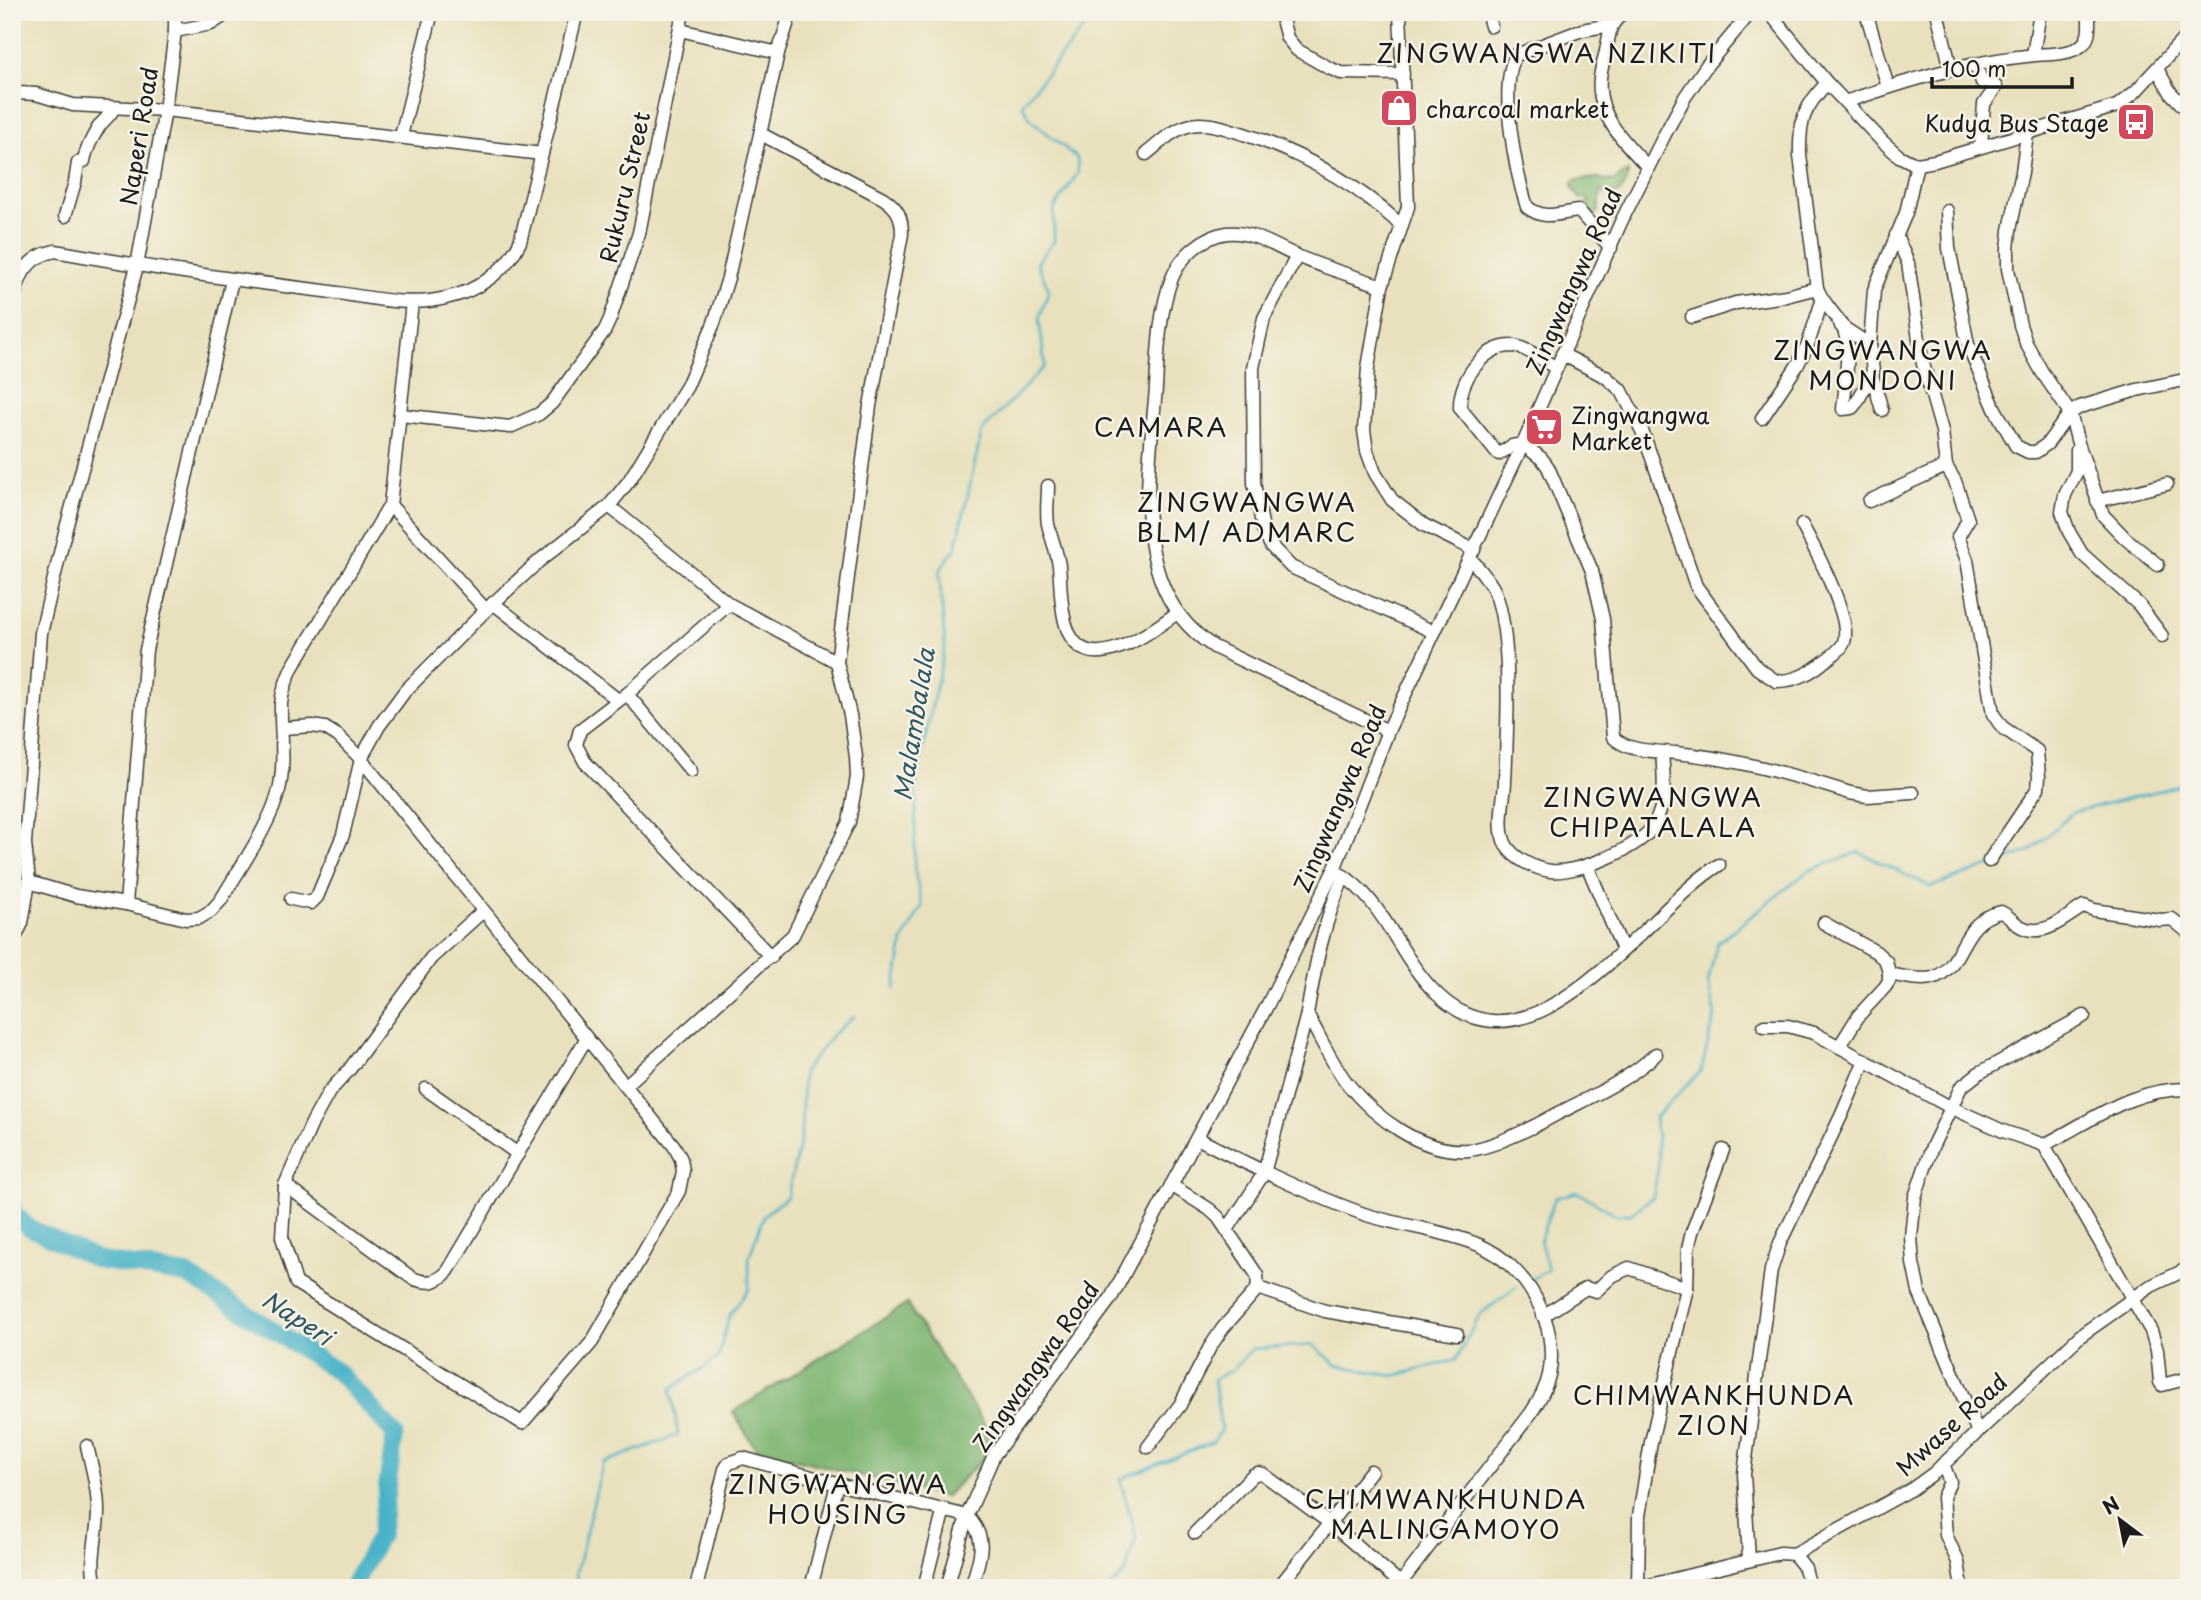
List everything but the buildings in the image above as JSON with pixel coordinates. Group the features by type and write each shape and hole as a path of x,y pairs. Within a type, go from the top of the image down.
{"street":[{"name":"Naperi Road","path":"12,944 22,923 29,882 25,844 41,633 136,265 165,110 175,12"},
{"path":"175,31 211,24 230,12"},
{"path":"401,136 432,12"},
{"path":"12,304 18,267 54,251 232,280 412,302 446,299 470,290 494,276 512,260 520,242 578,12"},
{"name":"Rukuru Street","path":"400,415 510,427 539,414 552,403 580,365 604,330 633,252 683,12"},
{"path":"291,899 311,903 317,897 343,835 361,760 379,726 405,691 550,552 609,506 629,481 677,404 697,366 728,278 778,52 791,12"},
{"path":"1280,12 1287,38 1297,50 1329,68 1341,73 1403,74"},
{"path":"1400,12 1408,207 1382,286 1368,368 1364,410 1367,451 1375,473 1392,500 1407,514 1472,554 1496,594 1503,634 1506,677 1502,827 1504,840 1511,851 1523,861 1543,869 1564,871 1587,865 1632,845 1647,835 1654,826 1664,796 1662,753"},
{"path":"1488,12 1491,26"},
{"path":"1623,12 1611,25 1600,76 1600,92 1604,108 1620,138 1648,167"},
{"name":"Zingwangwa Road","path":"947,1588 967,1516 994,1455 1104,1310 1338,873 1388,732 1523,444 1555,367 1648,167 1685,97 1707,65 1751,12"},
{"path":"1769,12 1845,102 1899,156 1917,164 1935,162 2117,106 2135,92 2189,33"},
{"path":"1867,12 1888,87"},
{"path":"1937,12 1951,69"},
{"path":"2033,55 2040,12"},
{"path":"1845,102 1951,69 2033,55 2056,54 2081,46 2089,32 2089,19"},
{"path":"1611,25 1570,34 1516,55 1513,60 1509,101 1511,133 1527,207 1547,216 1579,211 1611,248"},
{"path":"680,30 778,52"},
{"path":"1976,66 1982,82 1990,81 1996,87 1984,104 1981,146"},
{"path":"2157,69 2171,93 2189,111"},
{"path":"1762,418 1803,355 1821,303 1799,133 1804,113 1827,83"},
{"path":"12,96 18,93 36,94 73,105 165,110 401,136 542,155"},
{"path":"65,216 78,163 84,161 86,148 114,108"},
{"path":"1146,154 1179,129 1194,124 1226,128 1315,164 1371,200 1401,225"},
{"path":"626,1085 793,935 849,822 854,801 856,757 850,715 837,662 870,406 902,222 899,212 883,198 761,134"},
{"path":"2026,134 2022,172 2010,230 2008,269 2026,343 2070,413 2103,515 2140,552 2158,565"},
{"path":"1882,410 1872,375 1873,358 1870,345 1874,290 1906,214 1917,164"},
{"path":"1947,211 1949,248 1968,345 1995,409 2015,446 2028,452 2040,450 2070,413 2116,395 2189,379"},
{"path":"1382,286 1297,256 1275,244 1239,233 1226,233 1197,246 1181,262 1172,279 1165,308 1157,365 1149,494 1155,560 1168,598 1193,632 1214,648 1388,732"},
{"path":"1896,235 1908,264 1922,360 1940,424 1946,466 1955,481 1968,520 1958,537 1967,560 1993,714 2002,727 2035,748 2039,754 2038,788 1989,862"},
{"path":"1297,256 1264,318 1253,368 1254,484 1263,529 1271,547 1291,567 1434,632"},
{"path":"126,904 146,650 232,280"},
{"path":"1692,317 1736,303 1817,288"},
{"path":"1789,295 1821,303 1833,313 1841,326 1848,346 1843,409 1852,408 1872,375"},
{"path":"29,882 76,896 126,904 186,919 199,918 211,911 220,900 272,809 279,790 284,685 390,505 412,302"},
{"path":"1841,326 1870,345"},
{"path":"1555,367 1520,348 1511,346 1493,350 1477,364 1465,386 1460,408 1496,452 1499,454 1512,446 1523,444 1542,458 1548,467 1592,571 1603,619 1611,733 1616,741 1624,746 1662,753 1721,759 1867,796 1913,793"},
{"path":"1562,354 1606,377 1622,391 1649,451 1696,586 1757,668 1776,681 1809,673 1836,652 1845,639 1845,630 1829,579 1802,525"},
{"path":"2078,443 2077,471 2065,495 2062,512 2069,532 2082,554 2139,605 2162,636"},
{"path":"1868,501 1946,466"},
{"path":"2097,501 2167,484"},
{"path":"1048,486 1048,518 1058,556 1066,627 1082,647 1104,653 1116,649 1143,638 1177,613"},
{"path":"390,505 490,607 622,697 691,771"},
{"path":"609,506 729,604 837,662"},
{"path":"729,604 580,730 576,737 579,753 771,957"},
{"path":"284,729 312,726 325,729 338,736 361,760 626,1085 674,1146 681,1159 683,1178 678,1191 592,1342 522,1423 296,1283 282,1237 285,1185 329,1093 431,958 483,911"},
{"path":"1587,865 1623,950"},
{"path":"1227,1230 1264,1173 1307,1014 1317,953 1333,901 1338,873 1368,896 1436,994 1452,1007 1472,1016 1505,1020 1535,1015 1580,986 1623,950 1698,878 1719,865"},
{"path":"1889,974 1924,979 1939,975 1957,955 1977,922 2001,912 2021,927 2032,931 2058,923 2084,906 2094,910 2160,920 2172,919 2189,933"},
{"path":"1824,923 1876,952 1886,961 1889,974 1885,987 1858,1015 1839,1047"},
{"path":"1307,1014 1340,1072 1366,1104 1390,1124 1419,1140 1442,1147 1468,1150 1489,1145 1533,1126 1620,1083 1656,1054"},
{"path":"1977,1430 1919,1292 1913,1263 1911,1222 1915,1197 1922,1173 1950,1107 1967,1081 2084,1016"},
{"path":"1764,1026 1798,1027 1950,1107 2044,1146 2156,1343 2160,1382 2162,1385 2170,1384 2189,1378"},
{"path":"285,1185 412,1278 428,1283 435,1282 448,1271 586,1039"},
{"path":"1749,1560 1744,1474 1771,1270 1780,1244 1837,1126 1865,1060"},
{"path":"426,1089 518,1154"},
{"path":"2044,1146 2125,1100 2150,1093 2189,1089"},
{"path":"1195,1533 1237,1489 1258,1473 1264,1474 1331,1524 1401,1586 1531,1413 1544,1392 1552,1356 1550,1335 1544,1316 1524,1280 1494,1252 1476,1244 1360,1213 1264,1173 1197,1138"},
{"path":"1638,1588 1639,1516 1644,1478 1688,1288 1688,1249 1723,1150"},
{"path":"1148,1447 1180,1405 1223,1328 1258,1289 1258,1275 1227,1230 1209,1209 1171,1185"},
{"path":"1544,1316 1586,1288 1596,1291 1612,1276 1629,1268 1688,1288"},
{"name":"Mwase Road","path":"1638,1588 1780,1552 1794,1554 1902,1495 1943,1464 2080,1336 2132,1299 2173,1274 2189,1268"},
{"path":"1258,1289 1325,1311 1457,1334"},
{"path":"87,1446 98,1512 94,1568 97,1588"},
{"path":"696,1588 724,1469 729,1463 743,1458 837,1485 967,1516 976,1525 982,1545 971,1588"},
{"path":"1943,1464 1950,1482 1943,1497 1946,1535 1958,1562 1962,1588"},
{"path":"1278,1588 1371,1471"},
{"path":"811,1588 837,1485"},
{"path":"924,1588 944,1509"},
{"path":"1794,1554 1805,1567 1810,1588"}],"green space":[{"path":"1628,172 1624,188 1617,194 1601,192 1598,213 1583,211 1584,204 1590,202 1586,198 1580,199 1571,185 1575,180 1598,178 1613,181"},
{"path":"907,1304 997,1444 945,1497 756,1449 733,1412"}],"waterway":[{"name":"Malambalala","path":"895,989 903,941 922,906 914,867 917,776 945,646 939,571 956,548 982,431 1045,366 1039,319 1049,290 1037,263 1054,241 1054,209 1078,173 1077,158 1031,120 1022,104 1086,25 1093,12"},
{"path":"1530,1280 1548,1270 1540,1240 1555,1198 1577,1192 1617,1215 1631,1214 1653,1197 1659,1162 1655,1117 1701,1071 1715,1016 1708,982 1717,943 1808,871 1859,852 1931,887 2030,851 2074,812 2189,783"},
{"name":"Malambalala","path":"577,1588 576,1573 603,1463 678,1435 671,1389 718,1358 729,1316 749,1289 749,1258 764,1215 787,1197 801,1137 803,1072 834,1033 854,1017"},
{"name":"Naperi","path":"12,1207 14,1213 28,1227 97,1260 187,1275 338,1372 395,1434 380,1535 352,1588"},
{"path":"1109,1588 1126,1572 1136,1536 1120,1479 1213,1442 1221,1430 1214,1379 1232,1370 1252,1349 1313,1345 1337,1365 1393,1376 1456,1360 1480,1314 1517,1287"}],"place":[{"name":"charcoal market","path":"1399,108"},
{"name":"Kudya Bus Stage","path":"2136,122"},
{"name":"Zingwangwa Market","path":"1544,427"}],"district":[{"name":"ZINGWANGWA NZIKITI","path":"1547,52"},
{"name":"ZINGWANGWA MONDONI","path":"1883,364"},
{"name":"CAMARA","path":"1161,426"},
{"name":"ZINGWANGWA BLM/ ADMARC","path":"1247,516"},
{"name":"ZINGWANGWA CHIPATALALA","path":"1653,811"},
{"name":"CHIMWANKHUNDA ZION","path":"1714,1409"},
{"name":"ZINGWANGWA HOUSING","path":"838,1498"},
{"name":"CHIMWANKHUNDA MALINGAMOYO","path":"1446,1513"}]}
